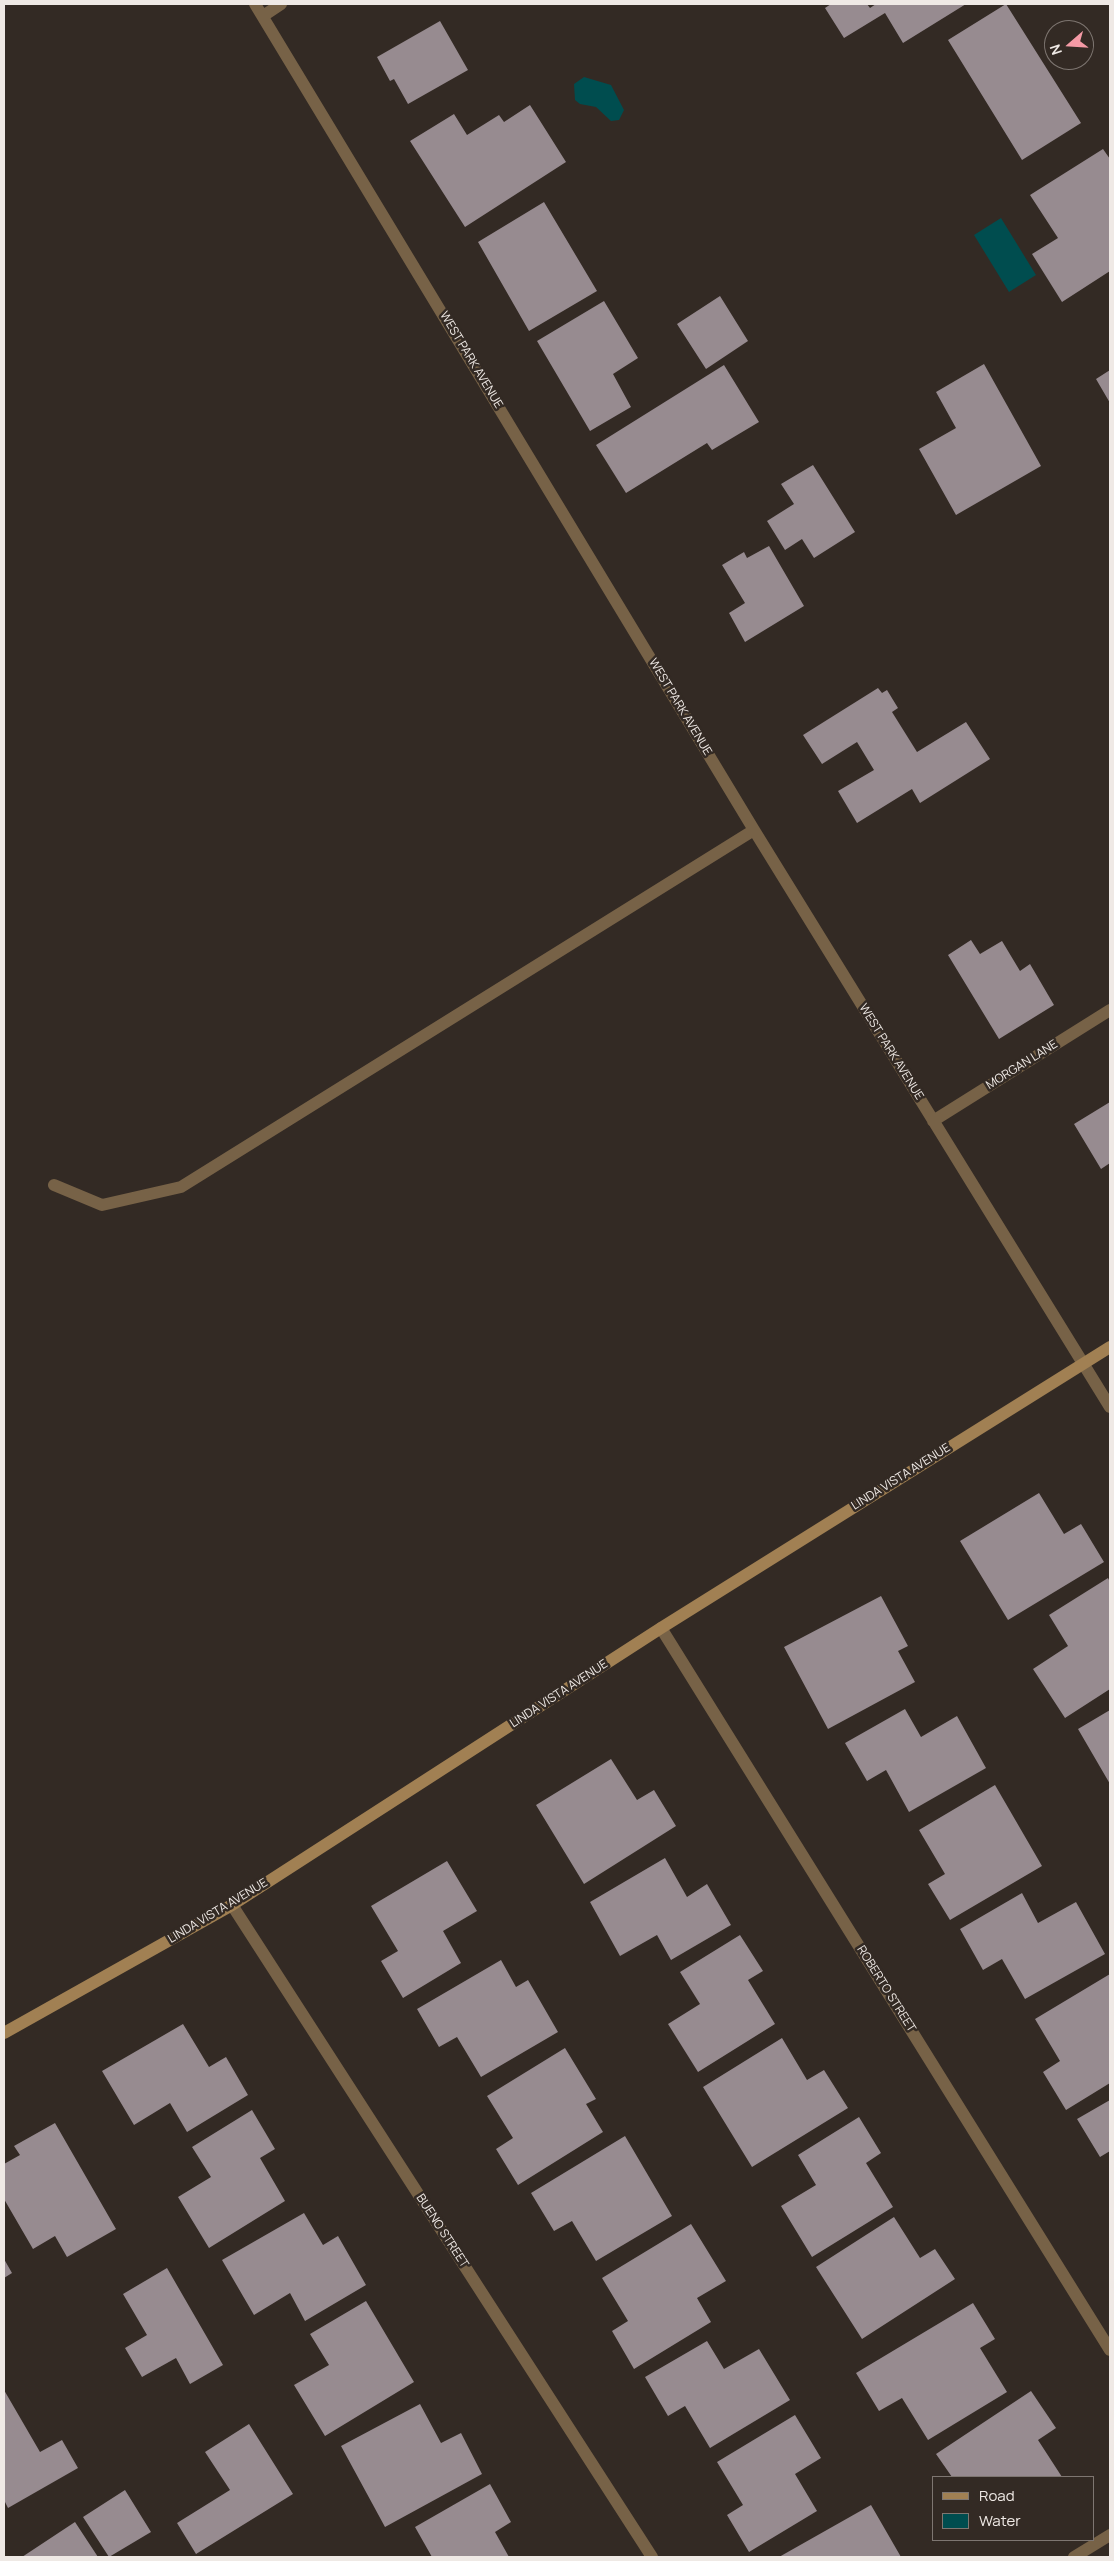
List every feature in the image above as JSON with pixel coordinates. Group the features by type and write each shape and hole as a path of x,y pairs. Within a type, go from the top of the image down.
{"street":[{"name":"WEST PARK AVENUE","path":"255,4 754,830 1110,1407"},
{"path":"263,16 281,4"},
{"path":"54,1185 102,1205 181,1187 754,830"},
{"name":"MORGAN LANE","path":"933,1120 1110,1010"},
{"name":"LINDA VISTA AVENUE","path":"4,2033 232,1905 661,1628 1082,1362 1110,1347"},
{"name":"ROBERTO STREET","path":"661,1628 1110,2350"},
{"name":"BUENO STREET","path":"232,1905 652,2557"},
{"path":"1074,2557 1110,2535"}],"water":[{"path":"584,77 611,85 624,110 619,120 611,121 596,107 580,104 575,100 574,84"},
{"path":"1001,218 1036,275 1009,292 974,235"}],"building":[{"path":"831,4 867,4 870,8 876,4 966,4 903,43 885,13 844,38 825,8"},
{"path":"1006,4 1044,64 1044,70 1048,70 1081,123 1022,160 948,40"},
{"path":"440,21 468,70 408,104 394,79 390,81 377,57"},
{"path":"530,105 566,162 465,227 410,141 454,114 467,135 499,115 504,122"},
{"path":"1103,149 1110,159 1110,271 1062,302 1032,254 1058,238 1030,195"},
{"path":"544,202 597,291 529,331 478,242"},
{"path":"720,296 748,341 706,369 677,324"},
{"path":"604,301 638,358 613,374 631,407 590,431 537,341"},
{"path":"984,364 1041,466 956,515 919,449 956,428 936,392"},
{"path":"724,365 759,422 712,450 707,443 626,493 596,445"},
{"path":"1110,370 1110,403 1096,379"},
{"path":"813,465 855,532 814,558 802,539 785,550 767,521 794,504 781,484"},
{"path":"769,546 804,606 745,642 729,613 745,603 722,565 744,552 747,558"},
{"path":"878,688 882,693 887,690 898,708 892,712 917,752 966,722 990,759 920,803 912,789 857,823 838,791 874,770 857,742 822,764 803,735"},
{"path":"971,940 980,954 1002,941 1020,971 1030,964 1054,1005 999,1039 948,955"},
{"path":"1110,1102 1110,1163 1101,1169 1074,1124"},
{"path":"1039,1493 1064,1534 1081,1524 1104,1562 1008,1620 960,1541"},
{"path":"1108,1578 1110,1582 1110,1689 1065,1718 1033,1669 1068,1646 1049,1615"},
{"path":"881,1596 908,1646 898,1651 915,1682 828,1729 784,1647"},
{"path":"905,1709 921,1737 957,1716 986,1768 909,1812 886,1770 867,1781 845,1743"},
{"path":"1110,1710 1110,1784 1078,1729"},
{"path":"611,1759 637,1800 654,1790 676,1826 584,1884 536,1805"},
{"path":"995,1785 1042,1866 950,1920 928,1884 945,1874 919,1830"},
{"path":"665,1858 687,1897 707,1884 731,1925 671,1960 657,1935 620,1956 590,1902"},
{"path":"447,1861 477,1911 443,1931 461,1963 403,1998 381,1961 398,1951 371,1906"},
{"path":"1022,1893 1038,1923 1076,1902 1105,1954 1025,1999 1002,1959 983,1970 960,1929"},
{"path":"740,1935 763,1971 748,1980 775,2024 698,2072 668,2024 700,2004 680,1972"},
{"path":"501,1960 516,1987 528,1980 558,2032 481,2077 457,2037 439,2047 417,2009"},
{"path":"1110,1974 1110,2083 1066,2110 1043,2072 1060,2061 1035,2019"},
{"path":"183,2024 209,2067 226,2057 248,2095 187,2132 170,2103 134,2125 102,2071"},
{"path":"782,2038 807,2080 824,2070 848,2108 752,2167 703,2087"},
{"path":"565,2048 596,2099 586,2104 603,2132 518,2185 496,2149 513,2138 487,2096"},
{"path":"1110,2100 1110,2151 1100,2157 1077,2119"},
{"path":"252,2110 275,2149 260,2158 285,2201 209,2248 178,2197 211,2177 192,2147"},
{"path":"859,2117 881,2153 866,2163 893,2207 812,2257 781,2206 816,2185 798,2155"},
{"path":"55,2123 116,2229 67,2257 55,2236 33,2249 4,2199 4,2164 20,2155 14,2146"},
{"path":"625,2136 672,2216 596,2261 572,2221 554,2231 531,2193"},
{"path":"304,2213 323,2245 338,2236 366,2285 305,2321 290,2293 254,2315 222,2260"},
{"path":"894,2217 920,2258 935,2249 955,2279 862,2339 816,2267"},
{"path":"691,2224 726,2281 697,2298 711,2322 634,2369 612,2331 628,2321 602,2278"},
{"path":"4,2259 12,2273 4,2278"},
{"path":"167,2268 223,2365 190,2384 176,2358 142,2377 125,2348 147,2335 123,2294"},
{"path":"366,2301 414,2382 325,2436 294,2385 329,2365 310,2334"},
{"path":"973,2303 995,2339 980,2348 1007,2392 928,2440 902,2398 879,2411 856,2373"},
{"path":"707,2341 724,2369 759,2349 790,2400 710,2448 685,2406 668,2416 645,2377"},
{"path":"4,2390 40,2452 62,2440 78,2468 8,2508 4,2500"},
{"path":"1031,2391 1056,2428 1038,2440 1061,2476 951,2476 936,2454"},
{"path":"420,2404 441,2443 461,2433 482,2474 385,2527 341,2446"},
{"path":"795,2415 821,2458 795,2474 817,2511 749,2552 727,2515 743,2505 717,2462"},
{"path":"249,2424 293,2494 196,2554 177,2523 230,2490 205,2452"},
{"path":"490,2484 511,2522 495,2532 509,2557 432,2557 415,2527"},
{"path":"125,2490 151,2532 109,2557 83,2517"},
{"path":"871,2505 901,2557 779,2557"},
{"path":"75,2522 98,2557 22,2557"}]}
